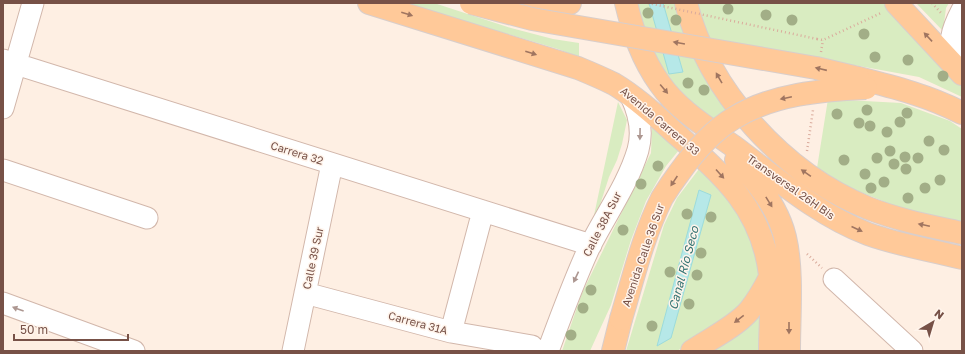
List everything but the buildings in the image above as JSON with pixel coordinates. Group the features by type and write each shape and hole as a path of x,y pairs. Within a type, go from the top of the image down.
{"main road":[{"name":"Avenida Carrera 33","path":"369,3 578,68 597,75 632,96 716,169 748,208 760,236 768,263 770,277 770,351"},
{"path":"471,3 532,18 801,65 862,83"},
{"path":"523,3 556,7 570,3"},
{"path":"626,3 631,24 642,54 660,85 670,97 698,120 741,164 762,190 774,210 785,236 789,258 789,351"},
{"path":"686,3 697,35 720,80 751,123 787,159 804,172 846,198 868,208 895,218 962,233"},
{"path":"890,7 958,70"},
{"name":"Avenida Calle 36 Sur","path":"614,339 644,244 660,204 684,165 702,144 734,118 749,110 774,101 862,83 901,89 948,106 962,113"},
{"name":"Transversal 26H Bis","path":"698,120 820,210 844,223 868,234 890,241 962,258"},
{"path":"692,351 748,313 770,277"}],"street":[{"path":"3,108 9,62 33,3"},
{"path":"954,13 951,32 952,51 958,70"},
{"name":"Carrera 32","path":"9,62 591,245"},
{"name":"Calle 38A Sur","path":"536,349 572,286 591,245 628,175 638,150 640,127 632,96"},
{"name":"Calle 39 Sur","path":"293,351 332,164"},
{"path":"3,170 147,218"},
{"path":"451,332 483,211"},
{"path":"834,279 912,351"},
{"name":"Carrera 31A","path":"305,293 451,332 536,349"},
{"path":"3,303 134,351"}],"path":[{"path":"648,3 823,40 890,7"},
{"path":"932,3 954,13"},
{"path":"805,252 834,279"}],"green space":[{"path":"404,3 434,3 511,28 553,39 579,43 579,57 558,49"},
{"path":"636,3 678,3 731,110 715,122 671,81 659,64"},
{"path":"695,3 885,3 962,86 962,97 919,77 706,38"},
{"path":"916,3 949,3 946,8 943,31"},
{"path":"828,99 901,103 950,121 962,129 962,224 905,210 848,187 817,168"},
{"path":"618,102 627,120 622,144 617,160 609,177 589,239"},
{"path":"652,128 679,150 666,166 646,201 631,240 611,305 590,351 562,351 582,293 651,153"},
{"path":"699,169 722,187 743,215 754,248 759,272 756,289 735,315 677,351 626,351 664,225 677,198"},
{"path":"763,314 760,351 712,351 744,329"}],"water":[{"path":"649,3 663,3 683,72 669,74"},
{"name":"Canal Río Seco","path":"699,190 711,195 671,338 657,346"}]}
